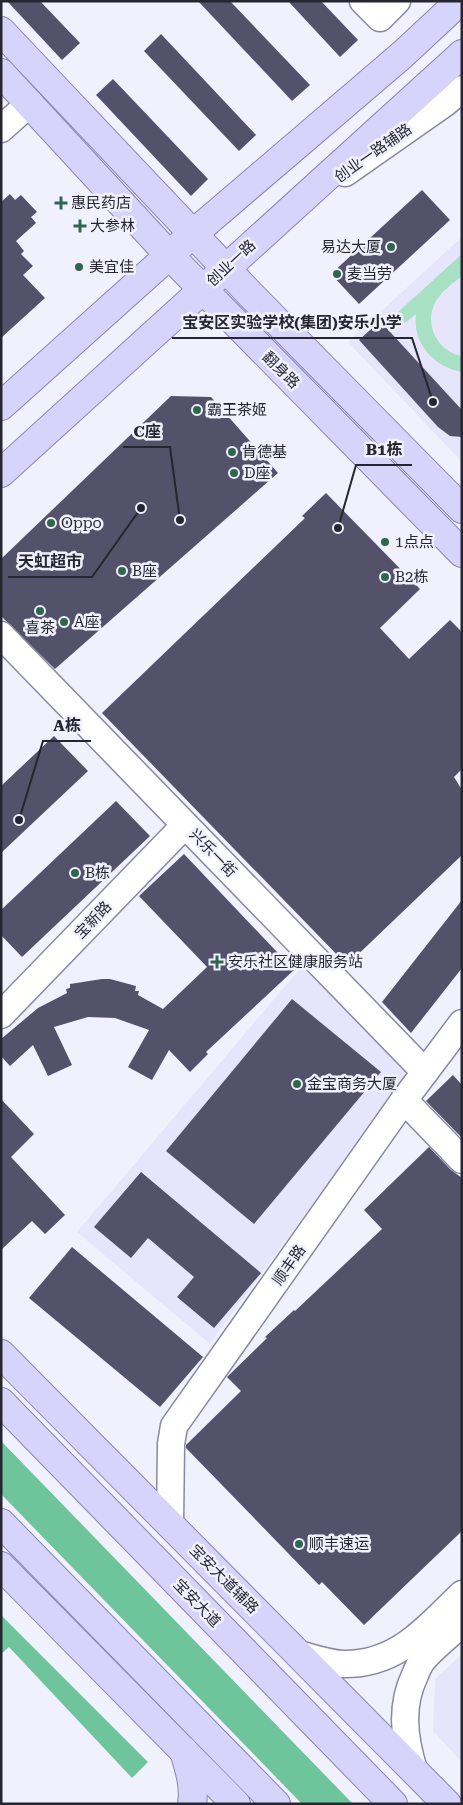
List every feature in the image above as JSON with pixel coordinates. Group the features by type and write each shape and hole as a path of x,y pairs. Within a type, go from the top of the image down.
{"main road":[{"path":"1,406 194,233 402,55 460,1"},
{"name":"翻身路","path":"1,31 194,233 225,268 462,509"},
{"name":"创业一路","path":"1,473 462,54"},
{"name":"翻身路","path":"1,73 169,255 462,553"},
{"name":"宝安大道辅路","path":"1,1354 447,1804"},
{"name":"宝安大道","path":"1,1402 392,1802"},
{"path":"1,1523 276,1804"},
{"path":"1,1566 236,1804"},
{"path":"184,1751 191,1775 194,1795 192,1804"}],"street":[{"name":"创业一路辅路","path":"282,216 445,103 462,89"},
{"path":"1,129 30,103"},
{"name":"兴乐一街","path":"1,635 425,1072"},
{"name":"宝新路","path":"1,1015 185,825"},
{"name":"顺丰路","path":"170,1524 171,1444 174,1426 404,1100 462,1023"},
{"path":"404,1100 462,1160"},
{"path":"298,1654 343,1664 365,1662 387,1656 408,1645 462,1594"},
{"path":"414,1770 407,1748 404,1726 405,1704 411,1682 422,1661 462,1623"}],"shaded area":[{"path":"462,237 462,462 348,342"},
{"path":"303,965 410,1071 210,1344 77,1232"},
{"path":"462,1654 462,1762 433,1731 435,1679"}],"green space":[{"path":"462,254 462,276 438,297 432,310 431,318 432,327 439,343 453,353 462,356 462,372 442,365 427,352 421,344 418,335 416,314 405,323 397,313"},
{"path":"1,1441 353,1804 302,1804 1,1494"},
{"path":"1,1615 148,1762 132,1778 9,1647 1,1654"}],"building":[{"path":"7,1 40,1 80,43 62,60"},
{"path":"198,1 230,1 310,85 292,101"},
{"path":"288,1 321,1 358,40 340,57"},
{"path":"161,34 256,135 239,151 144,51"},
{"path":"113,79 208,179 191,196 96,95"},
{"name":"易达大厦","path":"422,190 450,220 359,304 331,274"},
{"path":"10,194 15,200 21,195 37,212 31,217 36,223 16,241 24,251 21,254 33,266 23,275 45,298 1,338 1,202"},
{"path":"380,321 462,410 462,437 450,436 438,427 359,340"},
{"path":"171,396 211,397 278,473 55,669 1,616 1,559"},
{"path":"326,493 420,589 380,628 409,659 450,620 462,632 462,769 454,777 462,790 462,855 347,965 102,713 305,518 302,516"},
{"path":"54,736 88,771 1,853 1,786"},
{"name":"B栋","path":"116,801 150,836 22,957 1,935 1,910"},
{"path":"184,854 294,970 206,1052 208,1054 190,1072 169,1050 152,1080 128,1067 149,1030 115,1018 88,1017 54,1027 72,1065 48,1076 33,1045 10,1066 1,1056 1,1039 38,1008 67,993 66,989 70,988 70,984 110,979 136,986 135,991 139,991 138,995 163,1009 207,967 139,896"},
{"path":"462,900 462,968 411,1033 382,1002"},
{"name":"金宝商务大厦","path":"292,999 381,1072 254,1224 166,1151"},
{"path":"453,1075 462,1085 462,1138 426,1101"},
{"path":"1,1099 34,1134 11,1157 65,1215 45,1234 32,1221 1,1250"},
{"path":"429,1147 451,1170 462,1178 462,1531 364,1625 322,1582 319,1585 186,1448 186,1445 241,1391 227,1377 267,1338 265,1337 382,1229 364,1210"},
{"path":"141,1172 261,1273 214,1328 177,1297 194,1277 148,1238 131,1258 94,1227"},
{"path":"72,1247 203,1357 160,1407 29,1298"}],"place":[{"name":"惠民药店","path":"61,203"},
{"name":"大参林","path":"80,226"},
{"name":"易达大厦","path":"391,247"},
{"name":"美宜佳","path":"79,267"},
{"name":"麦当劳","path":"337,274"},
{"name":"宝安区实验学校(集团)安乐小学","path":"433,402"},
{"name":"霸王茶姬","path":"197,410"},
{"name":"肯德基","path":"232,452"},
{"name":"D座","path":"234,473"},
{"name":"天虹超市","path":"141,508"},
{"name":"C座","path":"180,520"},
{"name":"Oppo","path":"51,523"},
{"name":"B1栋","path":"338,528"},
{"name":"1点点","path":"385,542"},
{"name":"B座","path":"122,571"},
{"name":"B2栋","path":"385,577"},
{"name":"喜茶","path":"40,611"},
{"name":"A座","path":"64,622"},
{"name":"A栋","path":"19,820"},
{"name":"B栋","path":"75,873"},
{"name":"安乐社区健康服务站","path":"217,962"},
{"name":"金宝商务大厦","path":"297,1084"},
{"name":"顺丰速运","path":"299,1544"}]}
